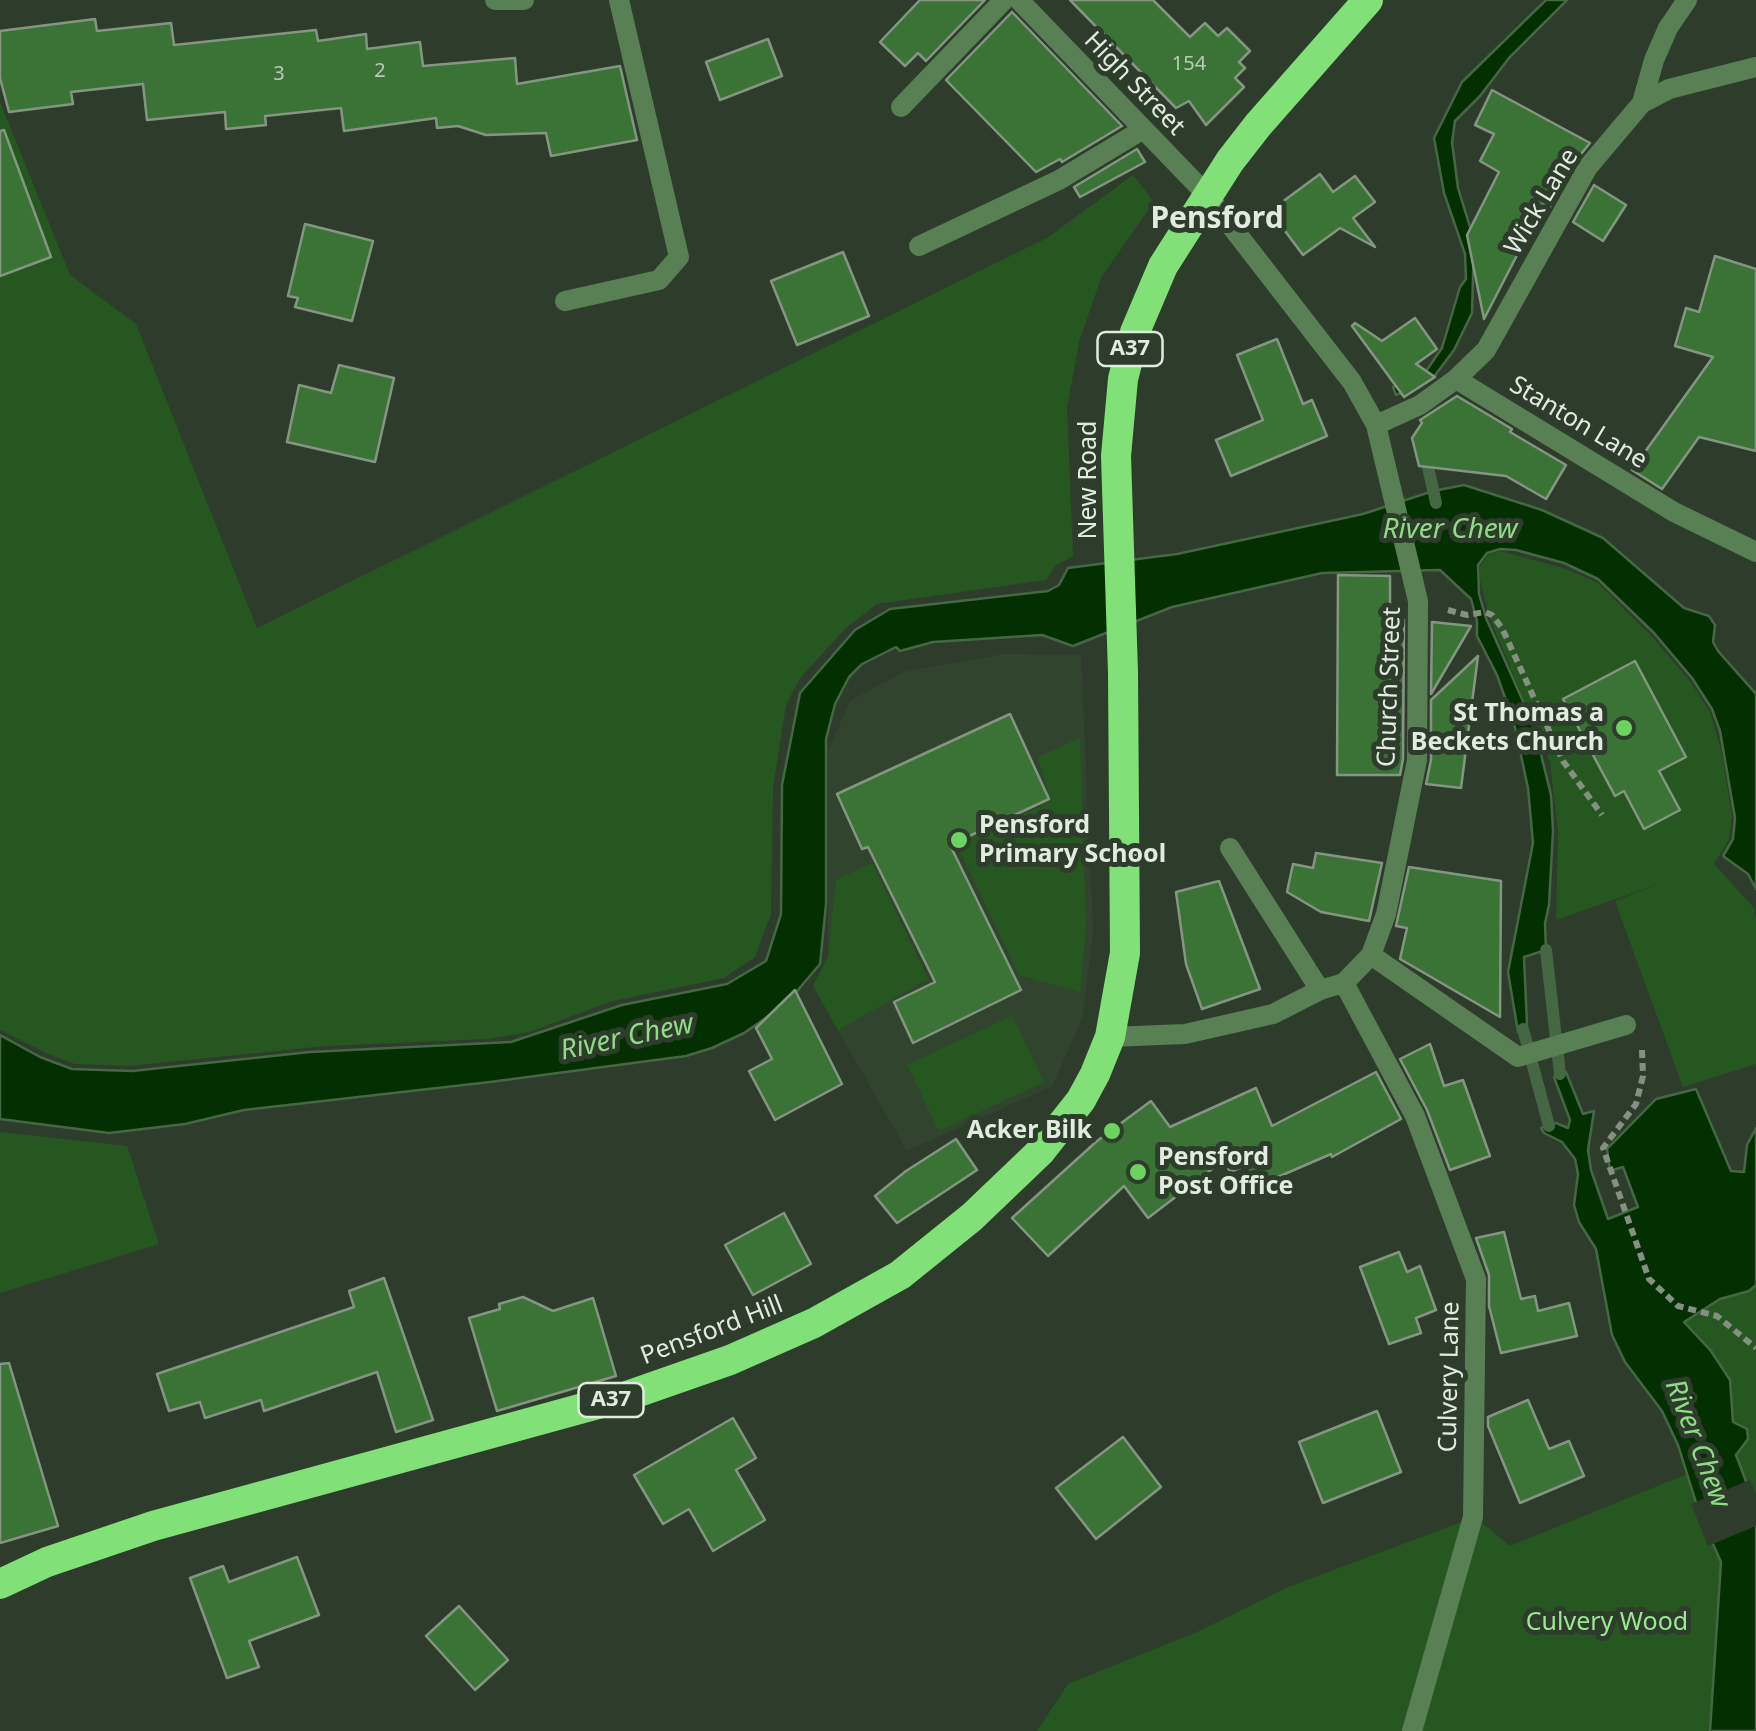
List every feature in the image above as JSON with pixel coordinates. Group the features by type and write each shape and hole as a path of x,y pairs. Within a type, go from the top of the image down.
{"highway":[{"name":"New Road","path":"1110,1037 1125,953 1117,521 1122,379 1134,332 1163,266 1207,194 1258,124 1368,0"},
{"name":"Pensford Hill","path":"0,1584 47,1562 153,1526 674,1381 814,1323 916,1264 1008,1184 1040,1152 1081,1100 1110,1037"}],"street":[{"path":"496,0 524,0"},
{"path":"566,301 659,280 679,257 619,0"},
{"path":"901,107 1004,0"},
{"path":"1642,103 1668,28 1688,0"},
{"name":"High Street","path":"1024,2 1207,194"},
{"name":"Wick Lane","path":"1456,379 1486,350 1588,167 1642,103 1668,89 1756,67"},
{"path":"919,246 1059,180 1142,130"},
{"name":"Church Street","path":"1110,1037 1186,1034 1273,1014 1320,990 1344,983 1372,955 1386,914 1416,760 1417,594 1376,425 1352,382 1207,194"},
{"path":"1376,425 1420,405 1456,379"},
{"name":"Stanton Lane","path":"1456,379 1674,512 1756,552"},
{"path":"1230,848 1320,990"},
{"path":"1372,955 1518,1057 1626,1026"},
{"name":"Culvery Lane","path":"1344,983 1414,1116 1476,1280 1473,1517 1412,1731"}],"path":[{"path":"1466,616 1485,612 1502,628 1564,761 1602,814"},
{"path":"1626,1026 1641,1038 1644,1076 1636,1104 1603,1148 1649,1279 1678,1306 1717,1316 1756,1348"}],"shaded area":[{"name":"Pensford Primary School","path":"1004,654 1081,655 1093,929 1083,1017 1052,1086 907,1151 813,986 828,957 828,751 850,701 904,672"}],"green space":[{"path":"0,102 70,275 136,324 257,628 1047,238 1133,175 1154,202 1102,276 1080,338 1067,407 1073,556 1056,565 1046,580 877,604 846,628 800,678 786,705 773,788 771,914 755,957 724,978 609,1002 530,1032 487,1039 325,1046 129,1066 75,1064 46,1053 0,1030"},
{"path":"1500,551 1597,582 1653,638 1690,681 1710,712 1722,754 1732,816 1729,839 1714,864 1754,908 1756,918 1756,1064 1683,1087 1615,901 1664,882 1556,920 1558,831 1550,762 1489,616 1480,580 1480,567 1488,555"},
{"path":"1080,738 1086,926 1080,992 1019,975 956,843 1051,802 1038,757"},
{"path":"872,863 928,979 838,1030 813,986 828,957 836,880"},
{"path":"1012,1016 1044,1082 939,1131 907,1065"},
{"path":"0,1132 127,1146 159,1244 0,1293"},
{"path":"1756,1285 1756,1508 1738,1467 1736,1455 1748,1439 1747,1429 1733,1422 1730,1380 1683,1322 1720,1299 1749,1291"},
{"name":"Culvery Wood","path":"1687,1474 1721,1562 1710,1731 1037,1731 1068,1684 1197,1632 1288,1587 1475,1517 1510,1546"}],"water":[{"path":"1546,0 1567,0 1509,58 1455,121 1452,142 1458,188 1474,240 1472,313 1454,350 1433,378 1396,395 1393,387 1424,374 1442,348 1460,287 1466,279 1465,254 1444,193 1434,138 1462,82"},
{"path":"1464,485 1542,510 1603,538 1684,608 1709,616 1715,625 1713,642 1718,651 1756,694 1756,889 1748,874 1723,856 1733,839 1735,818 1720,731 1712,709 1654,633 1598,579 1564,563 1500,549 1487,553 1478,565 1479,594 1486,618 1534,726 1551,795 1553,831 1546,950 1524,957 1527,1025 1518,1032 1508,972 1533,843 1528,788 1514,723 1497,675 1477,636 1471,599 1440,570 1322,573 1172,607 1073,646 1042,635 933,642 900,651 896,647 862,664 849,677 835,704 826,739 826,904 820,964 786,1004 744,1033 712,1048 686,1056 244,1110 185,1124 109,1133 0,1119 0,1035 72,1069 132,1071 310,1052 511,1042 622,1005 727,984 766,961 781,914 782,785 800,693 855,630 890,609 1048,591 1059,585 1068,568 1177,554 1363,514"},
{"name":"River Chew","path":"1566,1072 1583,1114 1594,1111 1588,1150 1608,1219 1638,1207 1623,1167 1610,1171 1607,1149 1656,1099 1696,1089 1731,1171 1744,1172 1747,1145 1756,1128 1756,1285 1749,1291 1720,1299 1684,1322 1711,1351 1730,1380 1733,1422 1747,1429 1748,1439 1736,1455 1756,1508 1756,1731 1710,1731 1721,1562 1662,1411 1625,1362 1612,1335 1596,1249 1579,1222 1574,1205 1578,1174 1575,1159 1562,1142 1541,1128 1556,1123 1568,1128 1570,1120 1554,1077"}],"pier":[{"path":"1750,1480 1756,1494 1756,1526 1708,1546 1691,1504"}],"building":[{"path":"920,0 985,0 926,61 918,53 905,66 880,42"},
{"path":"1070,0 1153,0 1190,37 1205,23 1218,36 1227,28 1250,51 1239,62 1245,68 1235,78 1244,87 1206,125 1189,101 1176,108"},
{"path":"1012,12 1122,126 1062,162 1060,159 1036,172 946,80"},
{"path":"95,19 97,31 171,23 174,45 316,30 318,41 366,34 367,49 420,42 423,66 515,58 517,84 620,66 637,140 551,156 546,133 486,135 458,126 437,128 436,118 344,131 341,108 265,116 266,125 226,129 225,112 147,120 143,84 71,92 73,104 9,112 0,78 0,31"},
{"path":"768,39 782,76 720,100 706,62"},
{"path":"1492,90 1590,143 1550,207 1544,203 1484,319 1467,235 1499,172 1480,161 1494,134 1475,125"},
{"path":"4,130 51,257 0,276 0,131"},
{"path":"1137,149 1145,162 1080,197 1074,187"},
{"path":"1320,174 1333,192 1355,176 1375,202 1353,218 1375,247 1340,228 1303,255 1270,211"},
{"path":"1594,185 1626,205 1603,241 1573,222"},
{"path":"305,224 373,241 352,321 295,307 298,298 288,296"},
{"path":"843,252 869,316 797,345 771,281"},
{"path":"1715,256 1756,269 1756,451 1699,437 1662,489 1632,470 1713,357 1675,346 1686,308 1699,312"},
{"path":"1415,318 1437,349 1416,364 1435,377 1404,397 1352,326 1355,323 1382,341"},
{"path":"1277,339 1303,404 1312,400 1327,436 1231,476 1216,440 1263,420 1237,355"},
{"path":"339,365 394,378 375,462 287,442 299,385 331,393"},
{"path":"1457,396 1566,465 1546,499 1506,476 1419,466 1412,438 1422,423 1420,420"},
{"path":"1338,575 1390,576 1390,619 1404,620 1400,775 1337,775"},
{"path":"1432,622 1471,626 1431,694"},
{"path":"1478,656 1461,788 1426,784 1431,760 1431,700"},
{"name":"St Thomas a Beckets Church","path":"1635,661 1686,757 1659,771 1680,810 1644,829 1624,791 1615,796 1563,699"},
{"path":"1010,714 1049,799 950,845 1021,990 913,1043 894,1002 935,982 868,847 862,849 837,794"},
{"path":"1316,853 1382,863 1369,921 1321,912 1287,892 1293,864 1313,868"},
{"path":"1409,867 1501,881 1500,1017 1400,959 1407,928 1396,926"},
{"path":"1219,881 1260,989 1202,1009 1186,964 1176,892"},
{"path":"795,990 842,1084 775,1120 749,1071 772,1059 756,1028"},
{"path":"1430,1044 1444,1086 1463,1080 1490,1156 1450,1170 1427,1110 1400,1059"},
{"path":"1376,1072 1401,1119 1332,1157 1331,1154 1257,1186 1247,1165 1230,1172 1224,1160 1148,1218 1124,1186 1048,1256 1012,1218 1097,1141 1151,1101 1170,1127 1256,1088 1272,1126"},
{"path":"956,1139 977,1170 897,1223 875,1196"},
{"path":"784,1213 811,1264 753,1295 725,1245"},
{"path":"1504,1232 1521,1299 1535,1296 1538,1311 1569,1303 1577,1336 1501,1353 1489,1306 1489,1275 1476,1238"},
{"path":"1399,1252 1407,1272 1420,1266 1436,1310 1416,1318 1421,1333 1389,1344 1360,1267"},
{"path":"384,1278 433,1420 396,1432 377,1372 264,1411 261,1400 205,1418 200,1402 169,1411 157,1374 354,1307 349,1291"},
{"path":"523,1297 553,1311 593,1298 616,1376 497,1411 469,1318"},
{"path":"9,1363 58,1526 0,1543 0,1364"},
{"path":"1528,1400 1549,1449 1569,1441 1584,1476 1520,1503 1488,1426 1488,1417"},
{"path":"1377,1411 1401,1472 1323,1503 1299,1442"},
{"path":"733,1418 756,1458 736,1470 765,1520 713,1551 689,1509 663,1524 634,1475"},
{"path":"1123,1437 1161,1487 1096,1539 1056,1488"},
{"path":"297,1557 319,1615 249,1641 259,1667 227,1678 190,1578 223,1566 229,1582"},
{"path":"459,1606 508,1660 475,1690 426,1636"}],"waterway":[{"path":"1428,467 1436,503"},
{"name":"River Chew","path":"1546,950 1560,1074"},
{"name":"River Chew","path":"1523,1029 1549,1126"}],"place":[{"name":"St Thomas a Beckets Church","path":"1624,728"},
{"name":"Pensford Primary School","path":"959,840"},
{"name":"Acker Bilk","path":"1112,1131"},
{"name":"Pensford Post Office","path":"1138,1172"}],"district":[{"name":"Pensford","path":"1217,219"}]}
